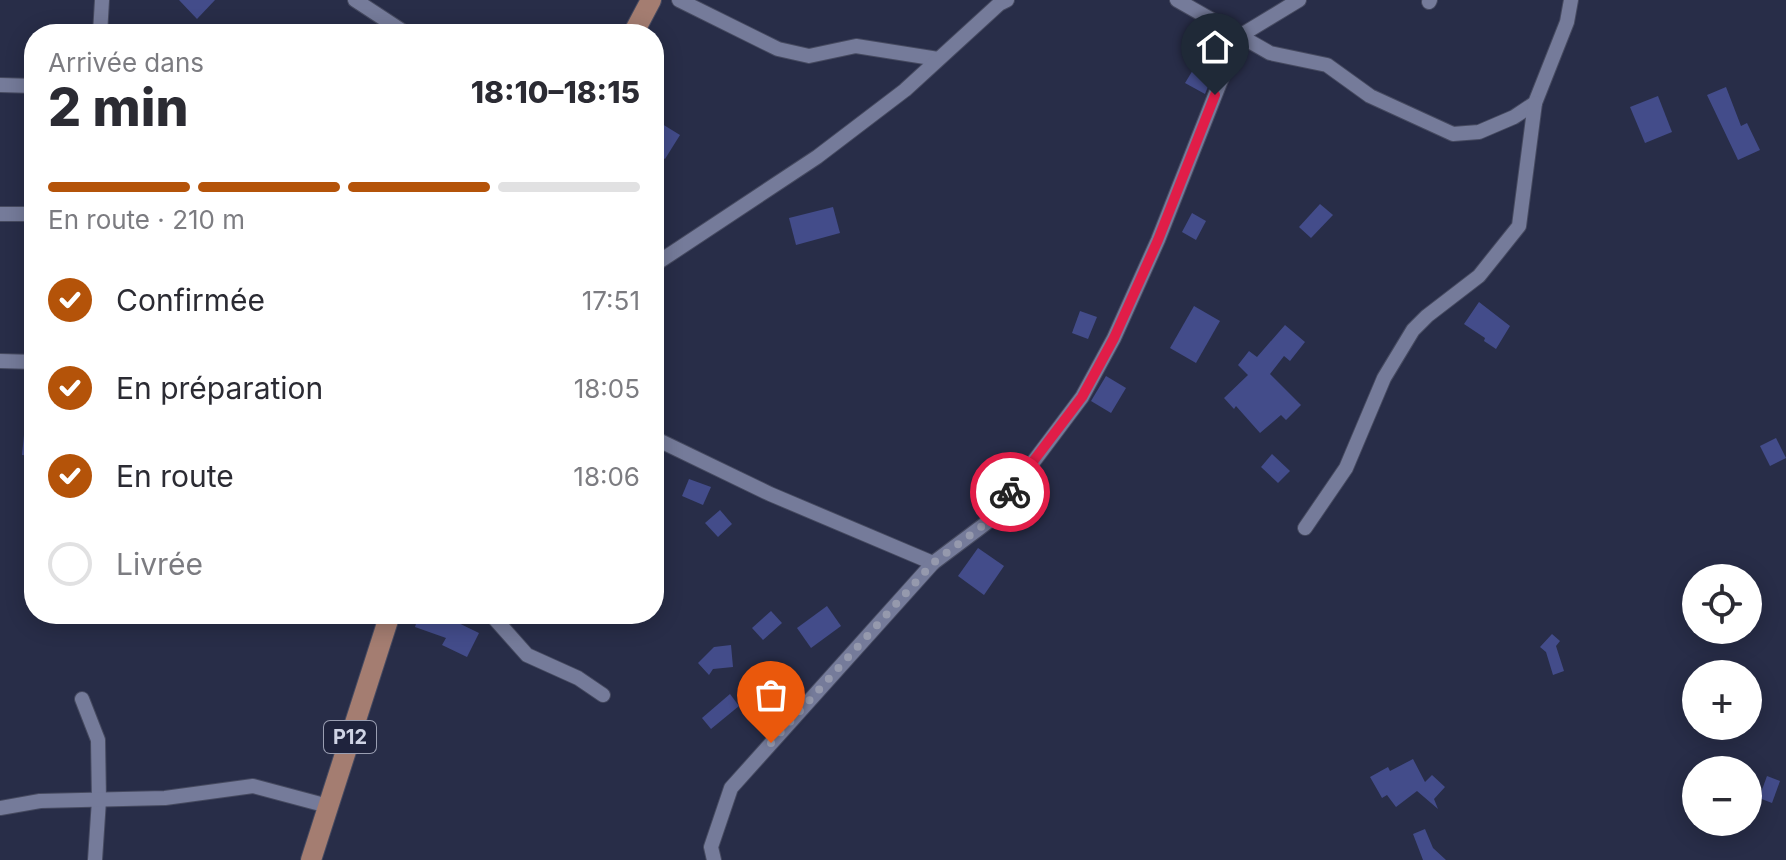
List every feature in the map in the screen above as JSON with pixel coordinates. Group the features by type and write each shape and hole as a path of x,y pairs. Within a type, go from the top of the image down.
{"main road":[{"path":"638,24 651,0"},
{"name":"P12","path":"311,860 387,624"}],"street":[{"path":"101,24 102,0"},
{"path":"355,0 392,24"},
{"path":"679,0 778,49 809,56 856,46 938,59"},
{"path":"664,258 817,157 905,90 1007,0"},
{"path":"1177,0 1270,53 1327,65 1370,96 1453,134 1479,132 1514,117 1535,103"},
{"path":"714,860 711,847 731,788 933,563 989,521 1082,397 1114,338 1158,240 1238,37 1299,0"},
{"path":"1305,528 1346,468 1384,378 1413,330 1479,276 1519,226 1535,103 1567,22 1571,0"},
{"path":"0,85 24,86"},
{"path":"0,214 24,214"},
{"path":"0,361 24,362"},
{"path":"664,443 770,494 933,563"},
{"path":"499,624 527,655 578,678 603,695"},
{"path":"82,699 98,740 99,800 95,860"},
{"path":"0,808 40,801 165,798 253,786 328,806"}],"building":[{"path":"179,0 215,0 197,19"},
{"path":"1196,65 1213,74 1205,94 1185,83"},
{"path":"1726,87 1741,126 1747,123 1760,150 1738,160 1707,95"},
{"path":"1658,96 1672,132 1645,143 1630,107"},
{"path":"664,125 680,135 664,158"},
{"path":"1320,204 1333,215 1311,238 1299,227"},
{"path":"833,207 840,233 796,245 789,218"},
{"path":"1192,213 1206,221 1196,240 1182,232"},
{"path":"1479,302 1510,326 1496,349 1464,324"},
{"path":"1194,306 1220,321 1196,363 1170,348"},
{"path":"1080,311 1097,317 1088,339 1072,333"},
{"path":"1285,325 1305,342 1290,361 1284,356 1270,374 1301,405 1286,420 1281,415 1260,433 1236,406 1234,409 1224,398 1248,375 1238,365 1249,351 1257,357"},
{"path":"1106,376 1126,388 1111,413 1091,401"},
{"path":"1776,438 1786,458 1770,466 1760,446"},
{"path":"1272,454 1290,471 1278,483 1261,467"},
{"path":"689,479 711,487 703,505 682,496"},
{"path":"720,510 732,524 718,537 705,523"},
{"path":"978,548 1004,566 984,595 958,576"},
{"path":"827,606 841,626 811,648 797,628"},
{"path":"771,611 782,623 763,640 752,628"},
{"path":"416,624 461,624 479,633 467,657 442,645 446,638 415,627"},
{"path":"1552,634 1560,641 1556,646 1564,671 1553,675 1546,652 1540,647"},
{"path":"731,645 733,667 713,669 709,675 698,663 714,647"},
{"path":"730,694 739,706 711,729 702,718"},
{"path":"1413,759 1425,782 1432,775 1445,787 1434,799 1438,809 1417,791 1396,807 1387,795 1382,798 1370,777"},
{"path":"1767,776 1780,781 1772,803 1762,799"},
{"path":"1425,829 1433,848 1446,860 1423,860 1413,834"}],"way so far":[{"path":"771,743 933,563 989,521 1010,492"}],"route":[{"path":"1010,492 1082,397 1114,338 1158,240 1215,95"}]}
